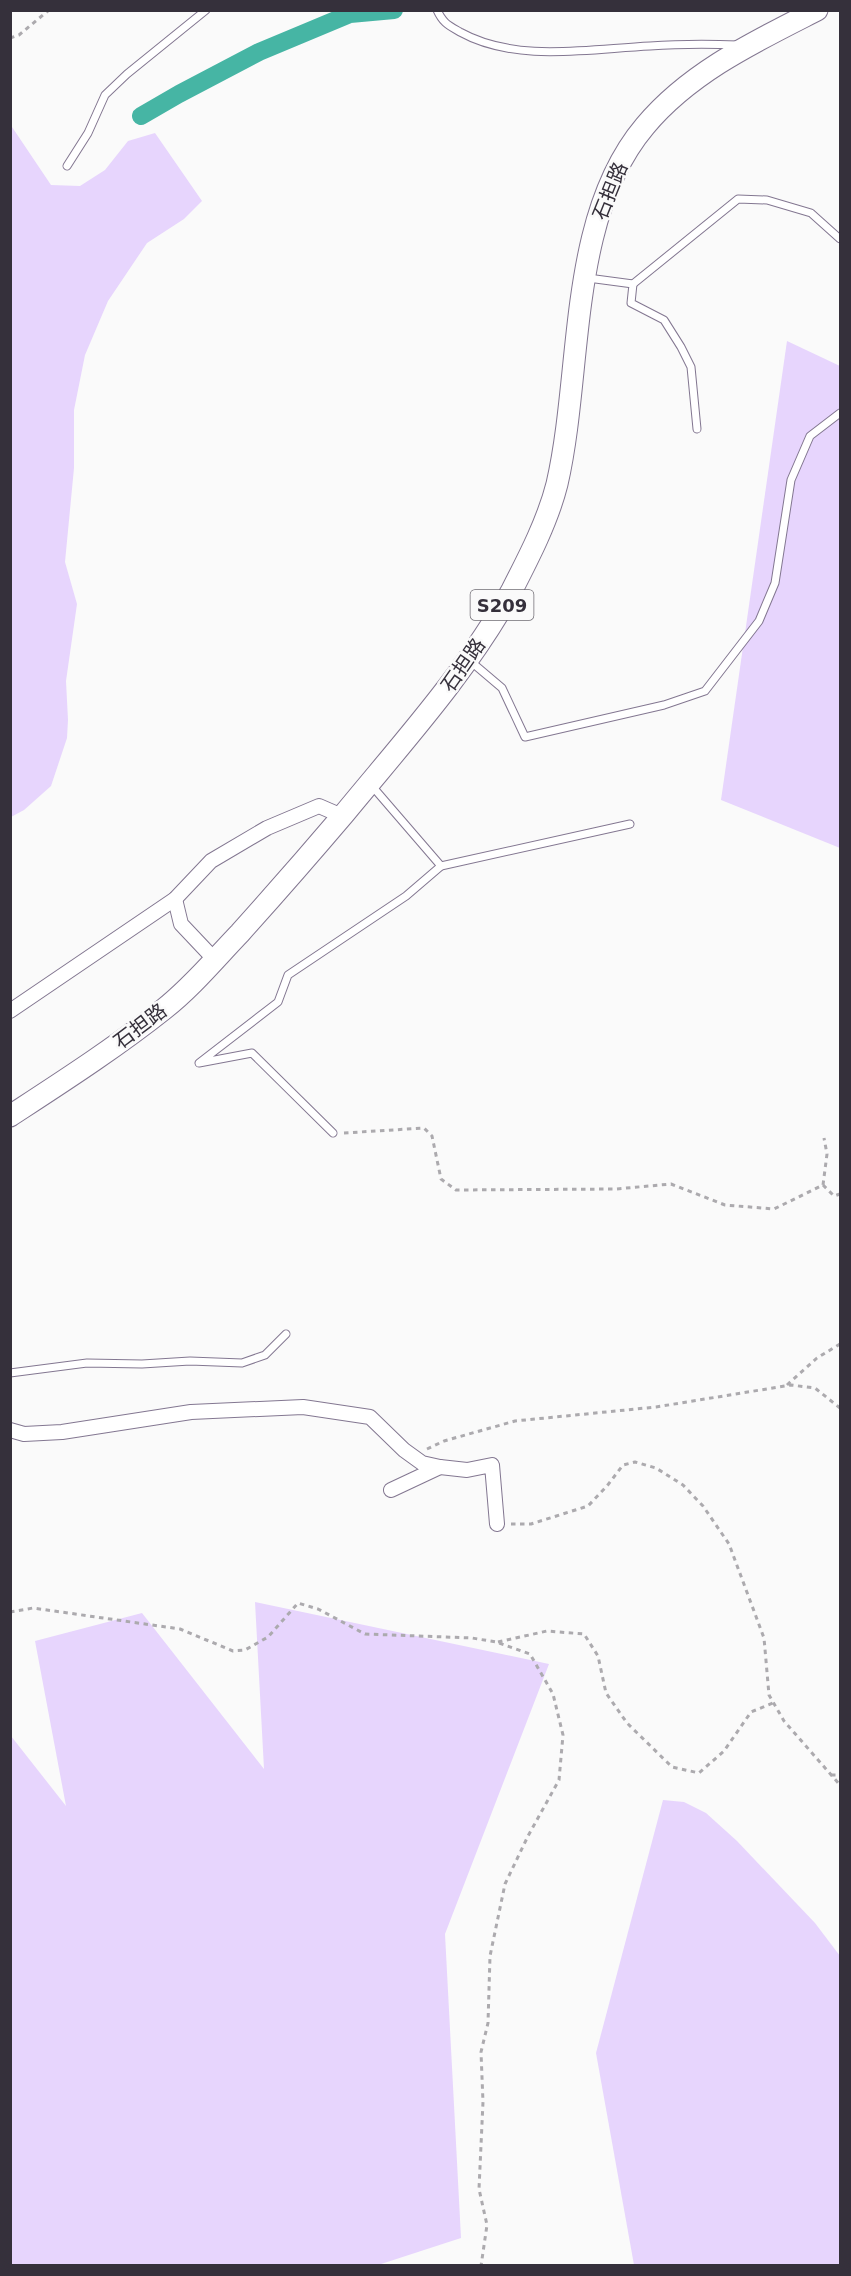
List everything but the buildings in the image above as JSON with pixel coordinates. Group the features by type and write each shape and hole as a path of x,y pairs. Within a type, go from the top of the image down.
{"main road":[{"name":"石担路","path":"10,1116 91,1062 157,1014 200,977 305,861 450,686 511,591 536,540 556,487 566,431 591,243 605,195 620,162 644,126 678,93 749,45 817,10"}],"street":[{"path":"10,1011 175,899 211,861 267,828 319,806 342,816"},
{"path":"175,899 181,924 215,960"},
{"path":"10,1430 24,1434 62,1432 191,1412 303,1407 370,1417 412,1456 422,1462 440,1467 468,1470 492,1465 497,1524"},
{"path":"391,1490 440,1467"}],"lane":[{"path":"67,166 88,133 105,95 127,74 206,10"},
{"path":"437,10 442,22 477,41 519,50 550,52 694,43 749,45"},
{"path":"697,429 691,367 664,320 631,303 633,284 738,199 767,200 811,213 840,239"},
{"path":"586,278 633,284"},
{"path":"468,659 502,688 525,737 664,705 705,691 759,621 775,583 791,480 810,436 840,413"},
{"path":"369,783 441,866"},
{"path":"333,1133 252,1053 199,1063 278,1002 288,975 406,896 441,866 630,824"},
{"path":"10,1373 87,1363 142,1364 190,1361 242,1363 265,1355 286,1334"}],"path":[{"path":"10,38 19,35 49,10"},
{"path":"333,1133 424,1128 432,1136 441,1179 456,1190 616,1189 670,1184 725,1205 774,1209 823,1185"},
{"path":"823,1185 827,1154 824,1138"},
{"path":"823,1185 834,1196 840,1194"},
{"path":"786,1386 817,1358 840,1344"},
{"path":"412,1456 444,1441 515,1420 656,1407 786,1386 815,1388 840,1408"},
{"path":"497,1524 531,1524 588,1506 623,1465 635,1462 656,1468 683,1485 703,1506 729,1544 764,1638 769,1695 773,1703 784,1720 840,1785"},
{"path":"10,1612 33,1608 180,1629 233,1651 244,1650 268,1637 298,1603 318,1609 365,1634 472,1638 496,1642 530,1654 553,1694 563,1735 559,1780 505,1884 490,1956 488,2023 482,2052 483,2102 479,2189 487,2225 481,2265"},
{"path":"496,1642 547,1631 584,1634 598,1656 606,1693 627,1723 672,1767 699,1773 724,1751 751,1712 773,1703"},
{"path":"831,1775 840,1775"}],"shaded area":[{"path":"10,124 51,185 80,186 105,170 128,141 155,133 202,201 184,219 147,243 108,301 85,355 74,410 74,468 65,562 77,604 66,681 67,738 51,786 24,810 11,817"},
{"path":"787,341 840,366 840,848 721,800"},
{"path":"255,1602 549,1664 445,1934 461,2238 378,2265 11,2265 11,1736 66,1806 35,1641 142,1613 264,1769"},
{"path":"663,1800 684,1802 706,1813 737,1841 815,1923 840,1956 840,2265 634,2265 596,2053"}],"waterway":[{"path":"141,116 259,52 350,14 394,10"}]}
